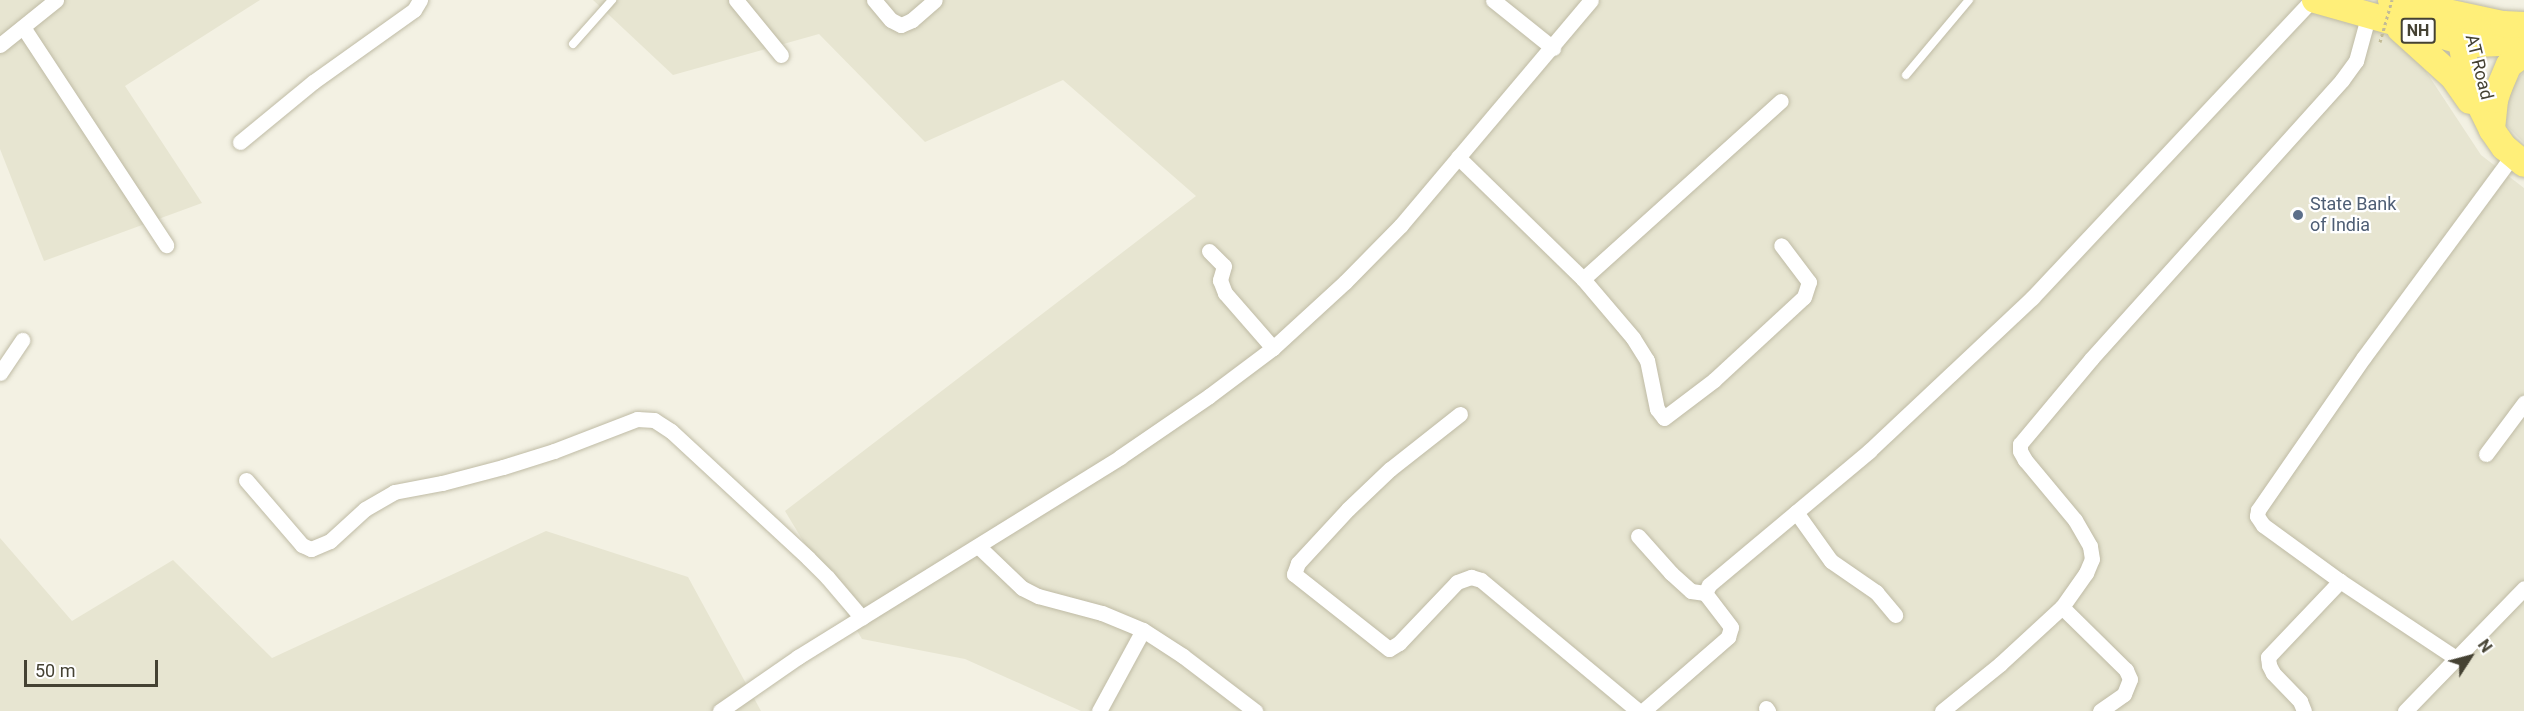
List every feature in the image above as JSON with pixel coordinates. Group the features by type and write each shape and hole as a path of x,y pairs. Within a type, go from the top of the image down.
{"highway":[{"name":"NH","path":"2314,0 2368,17 2390,17 2467,34 2524,42"},
{"path":"2390,17 2453,77 2492,130"},
{"name":"NH","path":"2467,34 2524,25"},
{"name":"AT Road","path":"2467,34 2468,81 2492,130 2518,159"},
{"path":"2492,130 2495,100 2499,88 2509,65 2524,54"}],"street":[{"path":"0,45 56,0"},
{"path":"240,142 313,82 414,9 420,0"},
{"path":"735,0 781,55"},
{"path":"874,0 891,20 901,25 912,20 935,0"},
{"path":"1493,0 1553,48"},
{"path":"720,711 861,618 1129,451 1209,396 1273,348 1345,282 1401,225 1553,48 1591,0"},
{"path":"1706,593 1709,585 1893,429 2032,298 2314,0"},
{"path":"1942,711 2000,664 2062,607 2086,573 2092,559 2090,546 2075,520 2025,460 2020,451 2020,444 2091,359 2342,80 2356,61 2368,17"},
{"path":"23,27 166,246"},
{"path":"1583,279 1781,101"},
{"path":"1458,158 1583,279 1641,350 1647,360 1657,409 1664,417 1714,380 1804,297 1809,282 1781,245"},
{"path":"2456,658 2340,581 2263,525 2257,516 2258,510 2364,357 2518,159"},
{"path":"1209,250 1224,266 1220,280 1225,293 1273,348"},
{"path":"0,373 22,340"},
{"path":"2486,454 2524,403"},
{"path":"1460,414 1390,469 1348,509 1298,562 1294,574 1389,649 1399,643 1457,582 1471,577 1481,580 1641,711 1728,637 1731,627 1706,593 1691,591 1638,536"},
{"path":"246,480 302,545 311,549 330,541 365,509 394,492 442,483 503,467 554,451 637,419 654,420 671,431 808,558 861,618"},
{"path":"1796,512 1831,561 1876,592 1895,615"},
{"path":"978,546 1010,579 1030,592 1102,614 1143,630 1183,656 1255,711"},
{"path":"2304,711 2300,701 2273,673 2268,657 2340,581"},
{"path":"2405,711 2524,588"},
{"path":"2062,607 2126,670 2130,679 2124,694 2100,711"},
{"path":"1099,711 1143,630"}],"lane":[{"path":"573,44 612,0"},
{"path":"1906,75 1969,0"}],"shaded area":[{"path":"0,0 260,0 125,86 202,203 44,261 0,149"},
{"path":"593,0 2305,0 2382,32 2409,52 2425,70 2481,155 2524,188 2524,711 1081,711 965,659 862,639 785,511 1196,196 1063,80 925,142 819,34 673,75"},
{"path":"2524,72 2524,143 2506,125 2504,104 2509,88"},
{"path":"546,531 688,577 761,711 0,711 0,538 72,621 173,560 272,658"}],"place":[{"name":"State Bank of India","path":"2298,215"}]}
